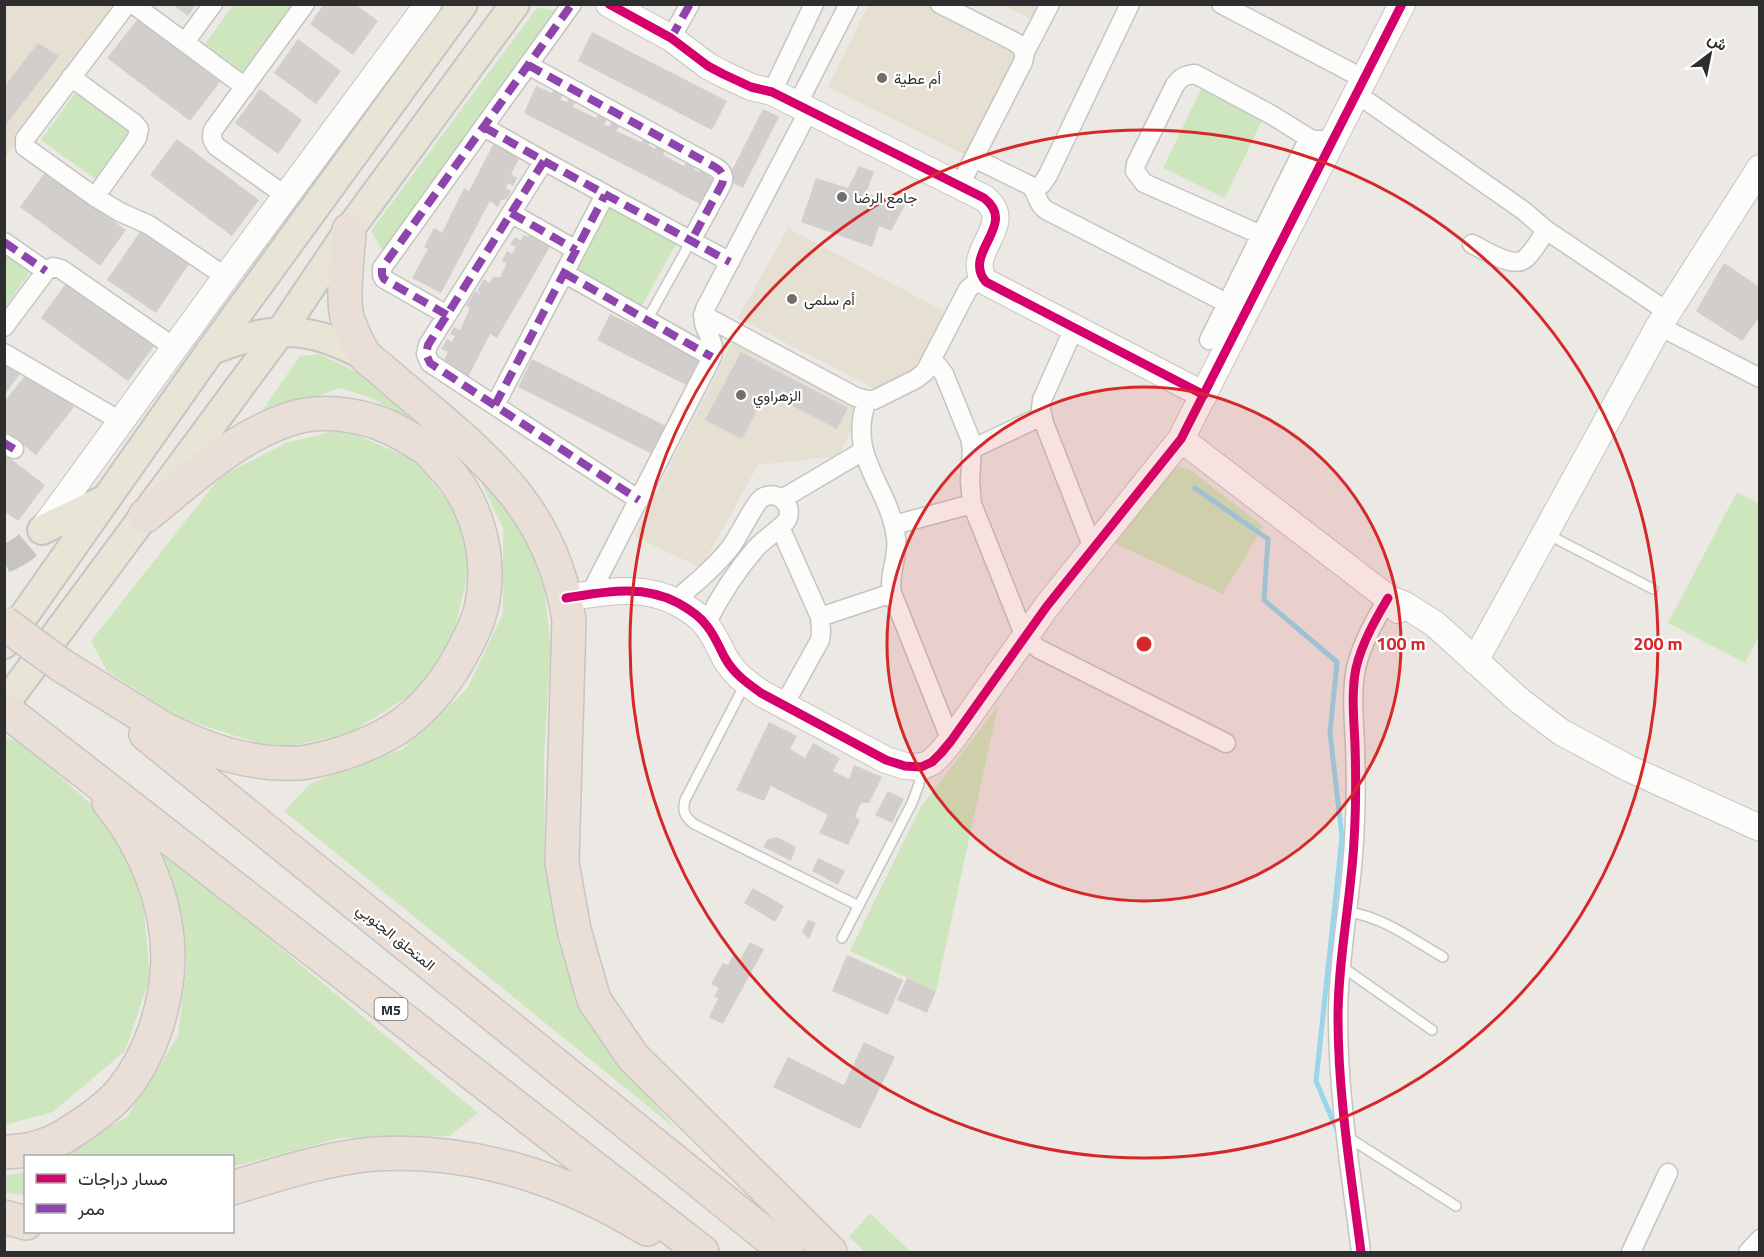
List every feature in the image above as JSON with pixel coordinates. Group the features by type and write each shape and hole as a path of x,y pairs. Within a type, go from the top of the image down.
{"highway":[{"path":"349,230 345,300 348,320 365,355 501,475 526,508 557,566 578,596 569,620 562,863 574,930 594,1000 633,1057 830,1252"},
{"path":"61,665 182,738 232,756 267,763 300,763 331,757 362,747 396,729 427,703 450,674 468,642 481,609 484,561 481,537 470,504 450,473 425,448 394,429 361,417 325,414 288,419 259,432 230,448 145,516"},
{"name":"المتحلق الجنوبي","path":"4,623 61,665 787,1252"},
{"name":"M5","path":"4,707 702,1252"},
{"path":"4,1152 29,1150 64,1137 93,1118 119,1094 140,1064 154,1032 165,997 168,961 164,924 148,866 133,834 79,766"},
{"path":"234,1187 286,1171 373,1154 460,1157 541,1177 631,1219 684,1252"},
{"path":"4,1217 24,1222"}],"main road":[{"path":"4,644 211,350 463,4"},
{"path":"4,707 281,331 349,230 515,4"},
{"path":"289,243 287,262 296,275 304,276 322,271"},
{"path":"211,350 245,338 281,331 301,332 324,338 365,355"},
{"path":"42,530 108,498"}],"street":[{"path":"127,4 24,143 28,150 95,197 148,225 226,277"},
{"path":"133,4 245,87"},
{"path":"185,42 213,4"},
{"path":"286,196 217,147 212,139 213,130 305,4"},
{"path":"42,530 428,4"},
{"path":"447,315 384,279 381,271 383,265 572,4"},
{"path":"609,4 676,41 708,66 723,74 751,87 772,92 990,202 996,215 994,229 979,264 982,277 992,286 1204,395"},
{"path":"676,41 690,4"},
{"path":"772,92 814,4"},
{"path":"578,596 639,500 712,357 713,345 705,328 703,315 803,107 849,4"},
{"path":"940,4 1015,42 1020,45 1024,54"},
{"path":"960,185 1050,4"},
{"path":"1034,189 1042,184 1048,175 1130,4"},
{"path":"1221,4 1360,86 1663,319 1760,378"},
{"path":"578,596 644,591 663,595 689,609 706,624 725,658 746,683 886,760 905,766 921,767 932,762 951,741 1047,606 1181,439 1204,395 1237,308 1271,239 1321,142 1360,86 1402,4"},
{"path":"528,65 715,167 722,173 722,184 691,241"},
{"path":"1271,239 1144,183 1135,171 1136,164 1175,85 1186,75 1195,74 1321,142"},
{"path":"71,77 139,129 137,138 95,197"},
{"path":"484,127 730,262"},
{"path":"974,158 1027,183 1034,189 1038,203 1046,210 1237,308"},
{"path":"544,161 428,345 427,359 639,500"},
{"path":"1475,662 1663,319 1749,193 1760,168"},
{"path":"495,405 605,195"},
{"path":"512,213 576,250"},
{"path":"1472,244 1511,262 1519,262 1526,259 1546,230"},
{"path":"4,242 46,271"},
{"path":"4,327 46,271 57,267 176,348"},
{"path":"564,273 712,357"},
{"path":"703,315 856,397 867,400 880,398 925,372 968,289 982,277"},
{"path":"1209,340 1237,308"},
{"path":"1074,328 1042,400 1042,416 1093,548"},
{"path":"4,353 122,422"},
{"path":"931,362 938,366 944,374 970,438 972,504 1025,637 1039,649 1226,743"},
{"path":"867,400 861,421 863,451 894,525 897,548 891,574 892,593 951,741"},
{"path":"972,449 1042,416"},
{"path":"1181,439 1388,598 1427,635 1475,662 1520,701 1561,732 1628,768 1760,828"},
{"path":"782,499 863,451"},
{"path":"674,601 711,569 737,538 758,501 770,495 777,495 787,504 788,517 785,523 758,546 729,583 706,624"},
{"path":"894,525 972,504"},
{"path":"780,527 820,617 821,632 817,647 784,705"},
{"path":"711,569 729,583"},
{"path":"820,617 892,593"},
{"path":"1361,1252 1341,1098 1338,1016 1355,813 1356,668 1368,634 1388,598"},
{"path":"1631,1252 1668,1173"},
{"path":"1748,1252 1760,1239"}],"lane":[{"path":"647,320 691,241"},
{"path":"1545,533 1653,589"},
{"path":"746,683 686,800 683,811 685,816 694,824 859,906"},
{"path":"842,938 912,803 919,784 921,767"},
{"path":"1348,912 1367,915 1383,922 1443,957"},
{"path":"1341,966 1432,1030"},
{"path":"1346,1135 1456,1206"}],"shaded area":[{"path":"5,5 117,5 5,159"},
{"path":"868,5 929,5 1024,51 972,158 828,87"},
{"path":"1002,5 1049,5 1039,23"},
{"path":"788,228 947,313 916,376 875,389 738,318"},
{"path":"735,337 864,401 839,456 758,465 701,568 634,536"}],"green space":[{"path":"234,4 293,5 243,72 205,44"},
{"path":"537,8 566,11 389,261 371,231"},
{"path":"1203,85 1265,114 1225,198 1163,168"},
{"path":"78,89 132,128 95,179 41,140"},
{"path":"610,200 679,239 639,311 570,273"},
{"path":"4,253 30,272 5,307 4,307"},
{"path":"320,354 380,384 474,458 540,555 551,646 544,755 545,867 572,988 610,1053 676,1129 284,811 311,783 403,749 467,689 503,613 503,528 479,478 430,432 372,398 340,388 257,418 300,356"},
{"path":"344,429 415,461 456,512 470,566 451,644 415,692 350,733 276,749 180,718 107,671 91,641 221,476 286,443"},
{"path":"1162,464 1189,469 1263,526 1223,594 1114,543 1132,518"},
{"path":"1737,492 1759,504 1759,636 1745,663 1668,623"},
{"path":"998,706 936,991 850,951 920,808"},
{"path":"8,738 24,743 108,820 142,892 150,977 125,1051 53,1112 5,1125 4,742"},
{"path":"161,848 478,1113 449,1136 340,1138 234,1167 234,1155 56,1155 127,1117 178,1036 187,962"},
{"path":"24,1172 24,1196 5,1192 5,1176"},
{"path":"870,1213 911,1252 865,1252 849,1237"}],"building":[{"path":"172,4 196,4 188,16"},
{"path":"324,4 355,4 378,21 353,55 310,24"},
{"path":"138,19 220,82 190,121 107,58"},
{"path":"592,32 727,101 712,130 578,61"},
{"path":"298,39 341,71 316,104 274,73"},
{"path":"38,43 59,56 4,127 4,87"},
{"path":"536,86 552,93 554,90 563,95 560,100 567,102 569,97 576,101 573,107 596,118 599,113 607,119 604,125 610,126 611,121 619,127 616,131 641,142 644,138 650,142 648,145 655,149 657,145 665,150 663,155 684,166 688,161 697,165 694,169 700,172 703,169 711,173 709,177 717,181 704,206 524,113"},
{"path":"260,89 302,120 278,154 235,123"},
{"path":"763,109 779,117 743,188 727,180"},
{"path":"177,139 259,200 232,236 150,175"},
{"path":"494,143 520,157 511,174 517,178 513,186 508,183 506,188 511,191 507,199 501,200 498,207 490,201 441,293 412,278 428,249 424,247 434,228 442,233 464,188 469,191"},
{"path":"859,166 874,172 866,193 884,199 890,194 907,201 891,231 879,226 872,247 801,222 816,178 848,188"},
{"path":"46,171 126,230 100,266 20,207"},
{"path":"142,229 190,262 156,313 107,280"},
{"path":"530,234 551,245 497,338 490,334 467,379 441,366 448,352 441,349 447,339 452,342 455,336 450,334 454,327 460,330 470,308 466,306 475,291 481,293 477,291 484,279 489,283 493,277 500,277 507,263 502,261 507,251 512,254 516,247 510,245 515,237 521,241 524,235 528,237"},
{"path":"1724,263 1760,287 1760,316 1742,341 1696,311"},
{"path":"67,282 155,345 128,381 41,318"},
{"path":"610,314 704,360 690,387 597,340"},
{"path":"741,352 848,408 837,429 766,392 742,439 705,420"},
{"path":"532,359 670,428 656,456 518,387"},
{"path":"4,362 20,374 4,395"},
{"path":"29,371 74,407 36,455 4,430 4,402"},
{"path":"4,454 45,485 18,521 4,511"},
{"path":"769,722 797,736 790,749 805,758 813,743 840,758 833,771 849,779 854,765 882,777 869,803 861,803 855,817 860,820 848,845 819,833 828,815 771,786 764,801 736,790"},
{"path":"888,791 904,799 892,823 875,815"},
{"path":"777,837 796,847 791,861 763,847 768,839"},
{"path":"818,858 845,871 838,885 812,871"},
{"path":"753,888 784,906 775,922 744,903"},
{"path":"808,920 816,923 809,939 802,932"},
{"path":"750,942 764,949 723,1024 709,1017 718,999 714,997 719,988 711,984 723,963 728,965 733,956 740,960"},
{"path":"847,955 903,980 888,1015 832,991"},
{"path":"907,978 936,991 927,1013 897,1000"},
{"path":"864,1042 895,1057 860,1129 773,1087 788,1057 844,1085"}],"waterway":[{"path":"1195,488 1268,539 1264,600 1337,662 1330,733 1342,837 1316,1081 1339,1135"}],"tunnel":[{"path":"4,559 25,547 42,530"}],"marked path":[{"path":"447,315 384,279 382,268 572,4"},
{"path":"671,38 690,4"},
{"path":"528,65 719,170 723,176 722,184 691,241"},
{"path":"484,127 730,262"},
{"path":"544,161 428,345 426,354 430,363 639,500"},
{"path":"495,405 605,195"},
{"path":"511,213 576,250"},
{"path":"4,242 46,271"},
{"path":"564,273 712,357"},
{"path":"4,443 14,449"}],"cycle path":[{"path":"609,4 671,38 708,66 723,74 751,87 772,92 984,198 993,208 996,218 980,260 980,271 986,282 1204,395"},
{"path":"566,598 637,591 651,593 678,603 704,622 732,669 761,693 886,760 905,766 921,767 932,762 951,741 1047,606 1181,439 1402,4"},
{"path":"1361,1252 1343,1106 1338,1017 1342,951 1355,829 1354,677 1365,641 1388,598"}],"place":[{"name":"أم عطية","path":"882,78"},
{"name":"جامع الرضا","path":"842,197"},
{"name":"أم سلمى","path":"792,299"},
{"name":"الزهراوي","path":"741,395"}]}
